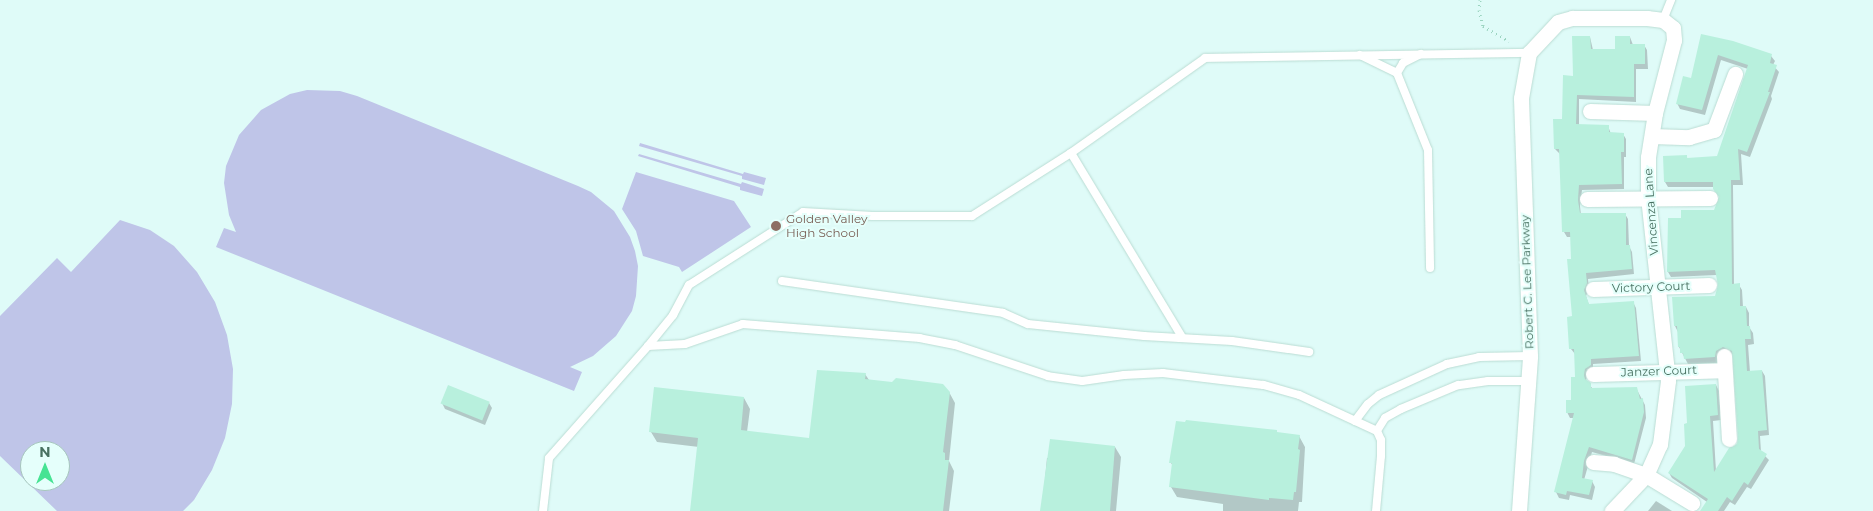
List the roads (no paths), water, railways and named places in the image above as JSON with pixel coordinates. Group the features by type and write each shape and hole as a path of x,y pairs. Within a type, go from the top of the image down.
{"street":[{"path":"1529,53 1558,22 1572,18 1647,18 1663,20"},
{"name":"Vincenza Lane","path":"1612,511 1646,475 1660,444 1668,381 1656,286 1648,197 1648,157 1655,113 1674,40 1673,28 1663,20"},
{"name":"Robert C. Lee Parkway","path":"1519,511 1530,356 1521,98 1529,53"},
{"path":"1652,136 1689,137 1714,130 1735,74"},
{"path":"1590,110 1655,113"},
{"path":"1587,199 1648,197 1710,198"},
{"name":"Victory Court","path":"1593,288 1708,285"},
{"name":"Janzer Court","path":"1593,374 1666,370 1724,363 1730,439"},
{"path":"1593,462 1614,464 1646,475 1692,503"}],"lane":[{"path":"1663,20 1671,0"},
{"path":"542,511 549,458 648,346 673,315 689,285 804,212 874,216 972,216 1071,153 1205,58 1422,53 1529,53"},
{"path":"1397,73 1403,63 1422,53"},
{"path":"1358,54 1397,73 1428,150 1430,268"},
{"path":"1071,153 1182,337"},
{"path":"782,280 1003,313 1028,324 1144,336 1182,337 1309,352"},
{"path":"648,346 685,344 743,324 920,338 963,348 1048,376 1074,380 1163,374 1263,386 1299,395 1377,431 1381,440 1381,456 1376,511"},
{"path":"1355,421 1368,404 1379,395 1447,364 1479,357 1530,356"},
{"path":"1377,431 1385,418 1401,409 1458,385 1488,381 1528,381"}],"place":[{"name":"Golden Valley High School","path":"776,226"}]}
